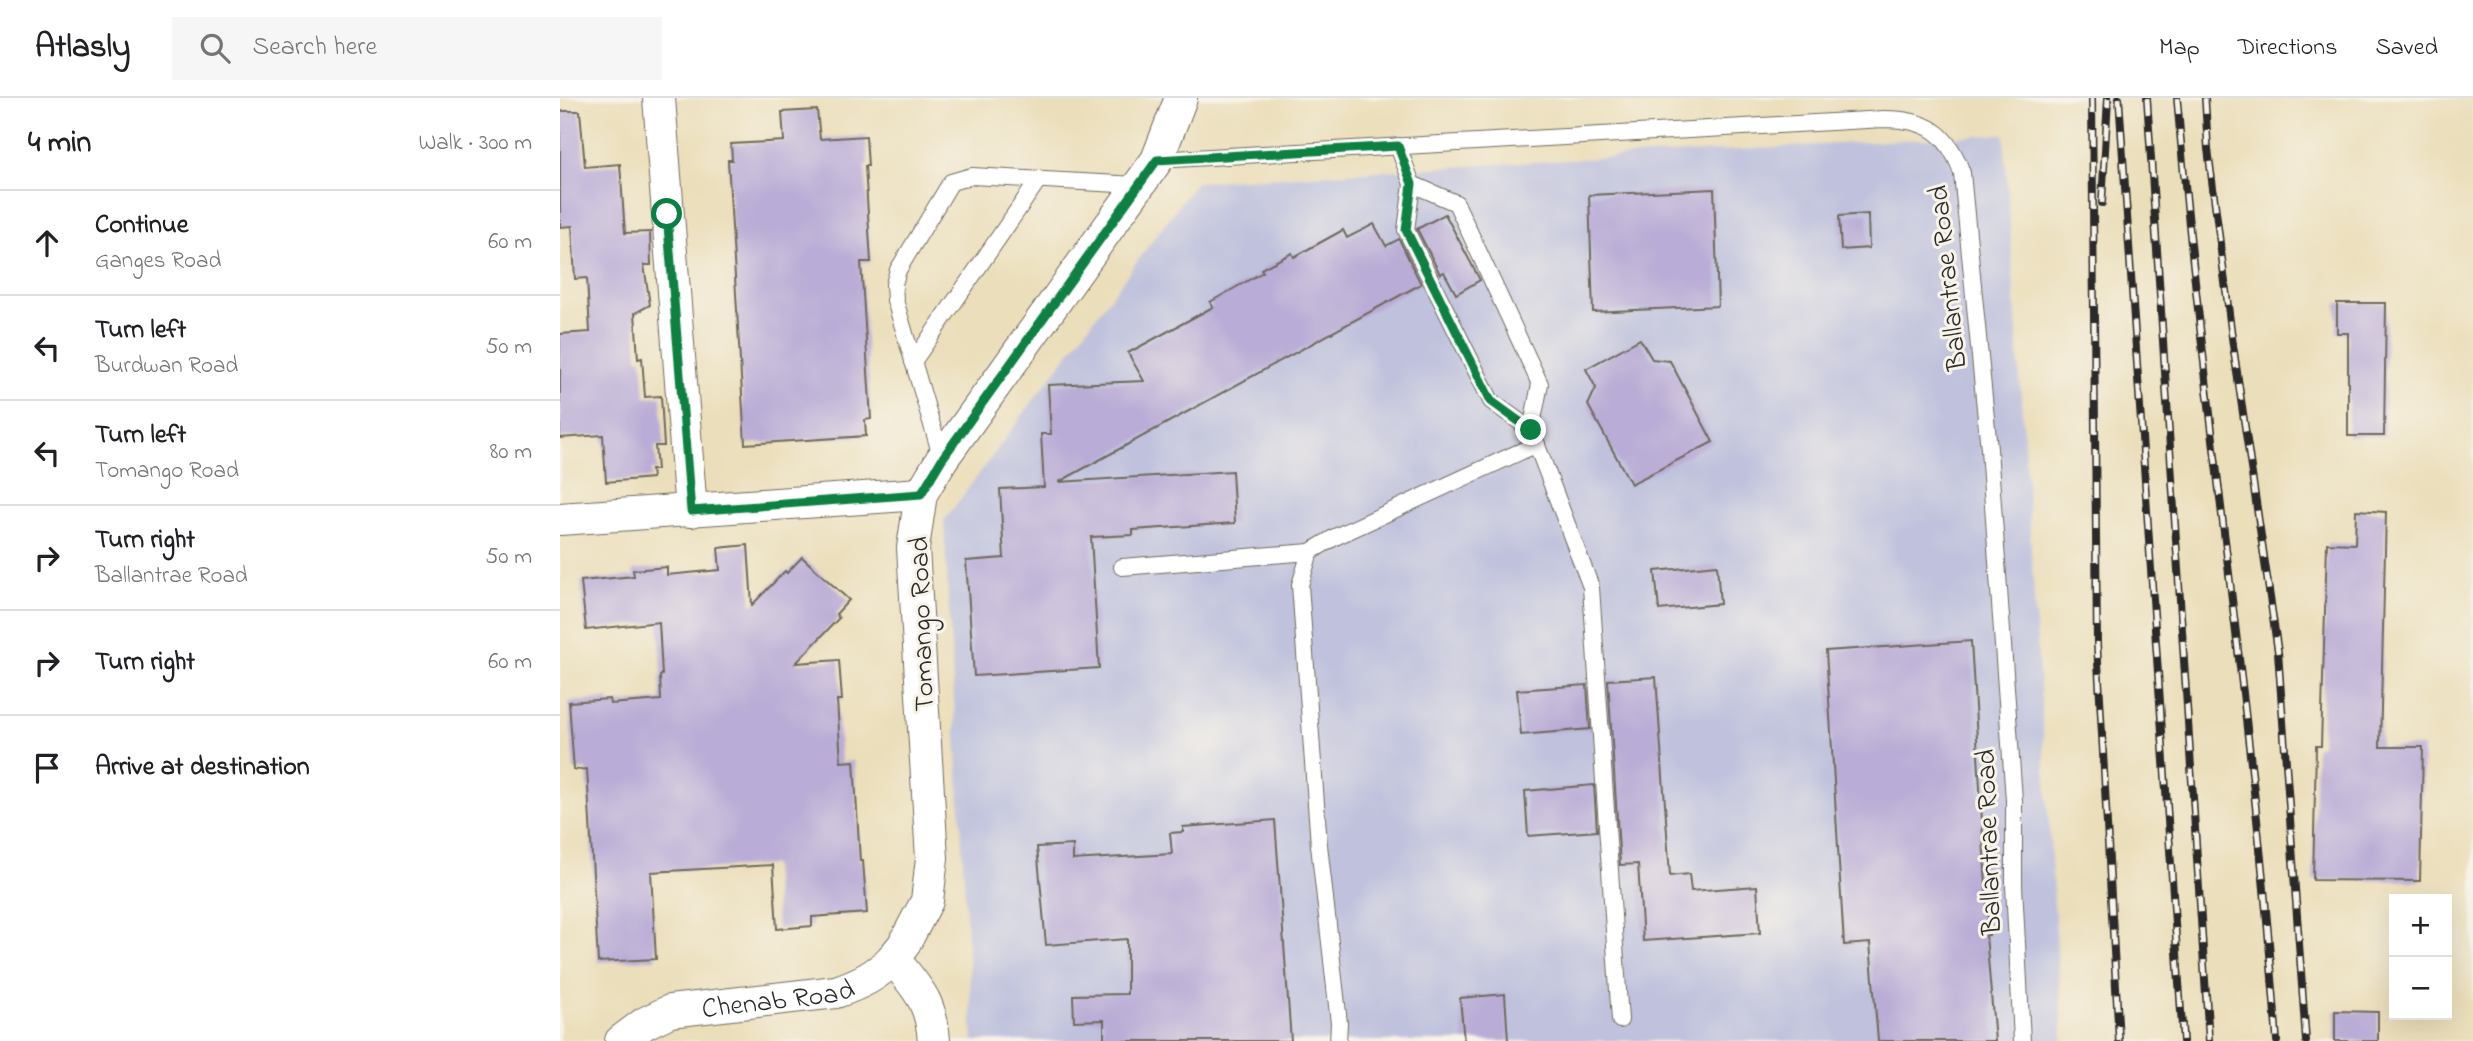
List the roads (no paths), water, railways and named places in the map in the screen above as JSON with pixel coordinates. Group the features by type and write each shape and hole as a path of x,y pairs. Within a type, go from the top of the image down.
{"street":[{"path":"659,98 691,511"},
{"name":"Tomango Road","path":"893,958 903,946 927,901 932,858 913,548 921,494 942,459 1157,160 1181,98"},
{"path":"560,519 921,494"},
{"path":"893,958 925,1000 932,1016 934,1041"},
{"name":"Chenab Road","path":"621,1041 638,1027 670,1011 836,992 855,986 880,972 893,958"}],"lane":[{"name":"Ballantrae Road","path":"1157,160 1884,119 1905,119 1924,124 1947,141 1957,157 1962,173 1989,449 2014,800 2014,886 2022,1041"},
{"path":"1398,146 1412,184 1406,230 1491,401 1534,437"},
{"path":"942,459 895,300 894,284 898,270 951,182 972,176 1137,185"},
{"path":"913,362 1039,180"},
{"path":"1412,184 1456,203 1541,384 1534,437 1591,587 1620,1020"},
{"path":"1122,567 1310,552 1534,437"},
{"path":"1310,552 1300,585 1319,845 1339,1023 1338,1041"}],"railway":[{"path":"2092,98 2097,644 2119,1041"},
{"path":"2102,203 2108,98"},
{"path":"2119,98 2183,1041"},
{"path":"2147,98 2209,1041"},
{"path":"2177,98 2255,805 2277,1041"},
{"path":"2205,98 2208,149 2233,345 2278,652 2306,1041"}]}
